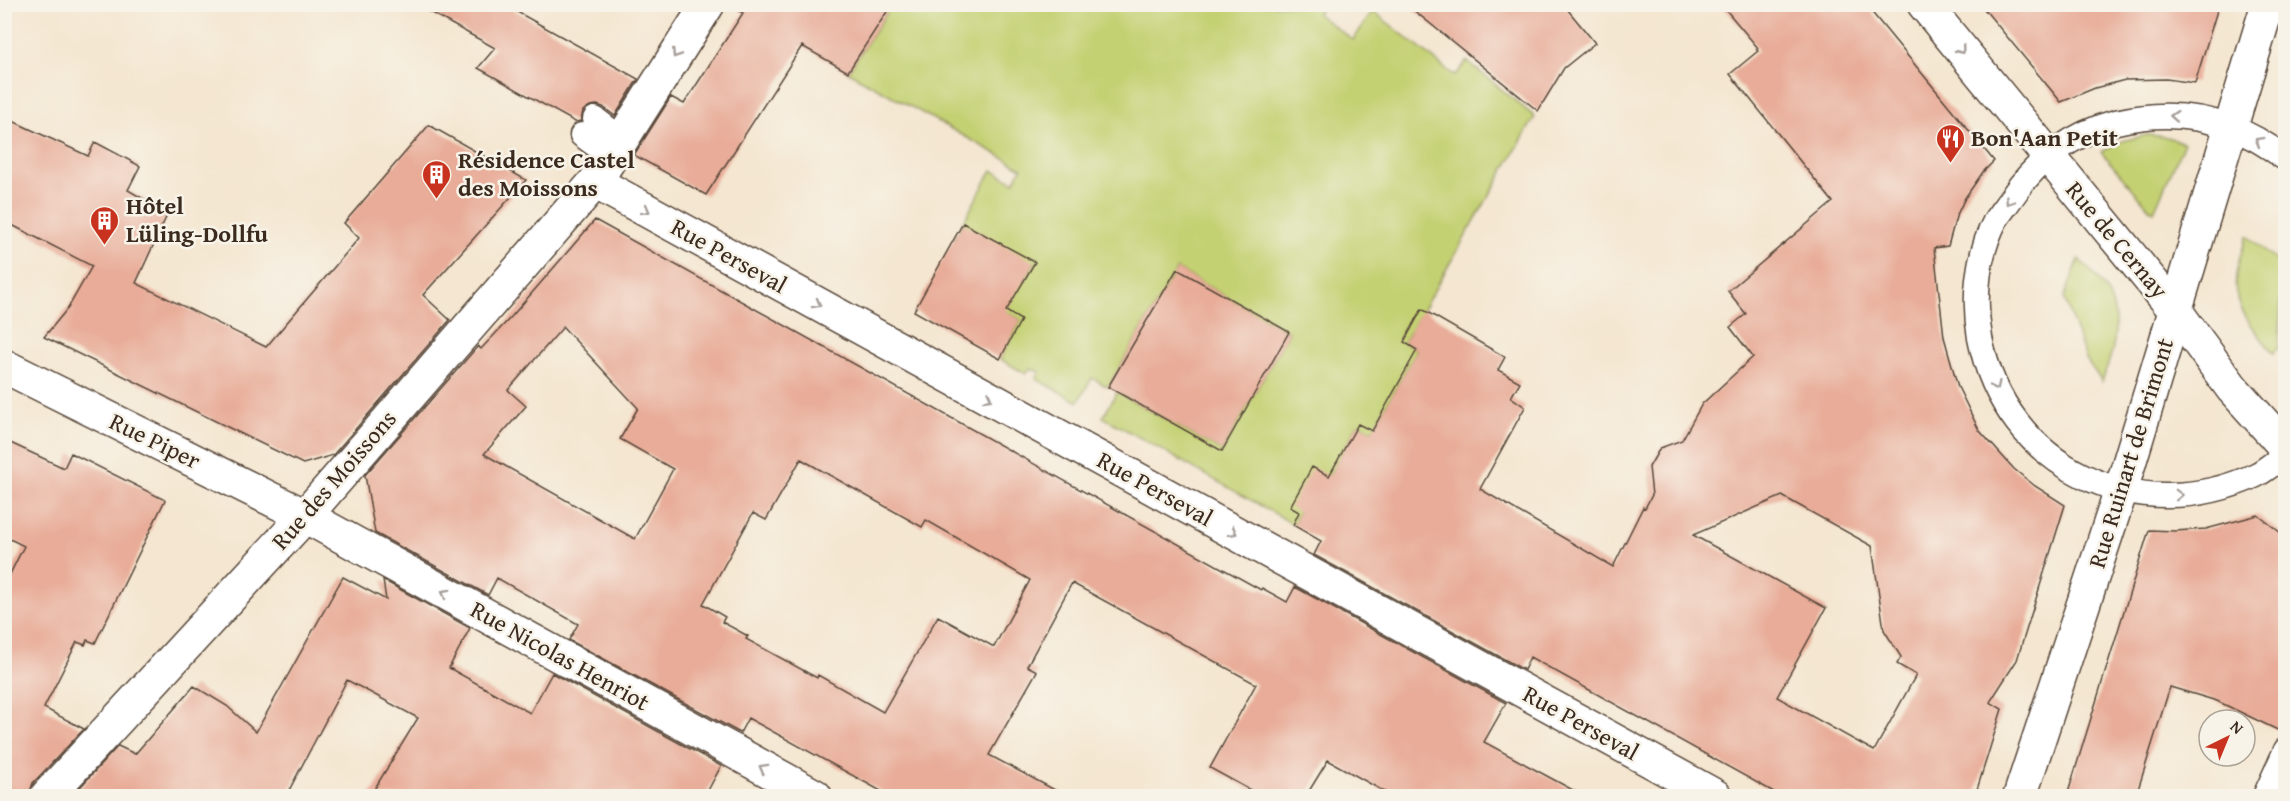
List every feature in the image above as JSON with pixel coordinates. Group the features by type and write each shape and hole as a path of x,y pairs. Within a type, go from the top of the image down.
{"street":[{"name":"Rue des Moissons","path":"47,796 304,516 609,159 708,4"},
{"name":"Rue de Cernay","path":"1924,4 2175,310 2232,388 2286,447"},
{"name":"Rue Ruinart de Brimont","path":"2020,796 2121,490 2268,4"},
{"name":"Rue Perseval","path":"609,159 1715,796"},
{"name":"Rue Piper","path":"4,366 304,516"},
{"name":"Rue Nicolas Henriot","path":"304,516 815,796"}],"lane":[{"path":"2286,159 2263,141 2231,126 2198,118 2169,115 2139,117 2108,124 2080,135 2048,156 2023,180 1996,220 1980,266 1976,316 1985,364 2006,409 2038,446 2082,476 2121,490 2155,496 2192,495 2228,486 2258,474 2286,454"},
{"path":"588,128 609,159"},
{"path":"2265,796 2286,750"}],"green space":[{"path":"892,5 1325,5 1317,14 1353,40 1373,11 1455,76 1467,61 1535,117 1404,342 1417,350 1372,431 1358,424 1329,476 1299,512 1293,524 1103,417 1117,392 1222,451 1289,332 1177,269 1108,387 1092,378 1078,402 1036,379 1040,372 1030,368 1026,374 1000,359 1021,320 990,303 1007,273 1024,281 1035,262 1006,267 954,239 992,170 1014,182 1022,168 848,72"},
{"path":"2147,135 2167,137 2184,143 2154,211 2101,152 2122,141"},
{"path":"2247,236 2282,265 2279,347 2273,353 2246,317 2236,292 2237,271"},
{"path":"2079,259 2102,283 2114,310 2113,346 2102,382 2086,359 2064,298"}],"building":[{"path":"415,4 503,4 638,79 615,116 603,107 590,106 583,111 581,121 575,122 478,68 495,48"},
{"path":"728,4 892,4 848,72 802,46 706,195 634,155 671,97 684,104 743,13"},
{"path":"1406,4 1563,4 1595,43 1564,68 1538,111"},
{"path":"1721,4 1865,4 1994,161 1983,172 1965,198 1956,217 1948,246 1934,248 1944,337 1958,387 1979,430 2014,469 2065,505 2017,660 1990,702 2002,709 1975,796 1781,796 1530,657 1524,670 1314,555 1321,541 1293,525 1299,512 1290,507 1312,467 1329,476 1358,424 1372,431 1417,350 1404,342 1422,309 1505,357 1498,370 1520,382 1511,397 1525,407 1480,489 1613,567 1643,507 1645,508 1652,495 1649,467 1660,448 1682,440 1702,404 1753,357 1730,327 1746,314 1728,291 1833,202 1730,74 1758,51 1756,49 1758,48","holes":["1782,496 1872,546 1884,630 1901,657 1897,664 1916,675 1874,751 1777,697 1826,608 1693,535"]},
{"path":"1980,4 2219,4 2195,83 2166,79 2125,80 2095,88 2061,102"},
{"path":"4,117 88,156 95,142 140,166 128,190 168,213 136,283 266,347 359,238 344,223 429,125 526,180 423,295 450,320 333,455 303,464 44,337 68,308 92,266 4,221"},
{"path":"595,220 1261,590 1262,588 1287,602 1295,587 1506,703 1484,742 1584,796 1392,796 1328,760 1306,796 1261,796 1210,768 1256,684 1072,583 1027,666 1037,671 989,755 1066,796 890,796 748,718 740,733 569,640 578,624 497,578 488,595 375,533 365,475 478,346 481,349","holes":["563,327 638,408 620,439 673,469 635,539 484,454 526,406 508,390","801,459 922,527 926,520 1030,580 994,647 938,616 883,712 818,675 817,678 746,639 748,636 722,622 725,617 703,604 753,513 766,520"]},
{"path":"963,223 1035,262 1006,311 1021,320 1000,359 914,311"},
{"path":"1177,269 1289,332 1222,451 1108,387"},
{"path":"4,440 64,468 71,453 165,500 95,643 87,640 85,645 77,642 44,708 84,729 33,783 29,796 4,796 4,586 24,546 4,536"},
{"path":"2258,515 2286,537 2286,734 2257,720 2257,708 2232,708 2217,701 2170,687 2136,796 2067,796 2149,530 2206,529"},
{"path":"343,577 386,600 383,580 470,628 449,668 530,713 552,673 721,766 705,796 370,796 418,718 347,680 286,796 72,796 118,746 135,754 194,686 227,706 256,732"}],"place":[{"name":"Bon'Aan Petit","path":"1950,164"},
{"name":"Résidence Castel des Moissons","path":"437,200"},
{"name":"Hôtel Lüling-Dollfu","path":"105,246"}]}
